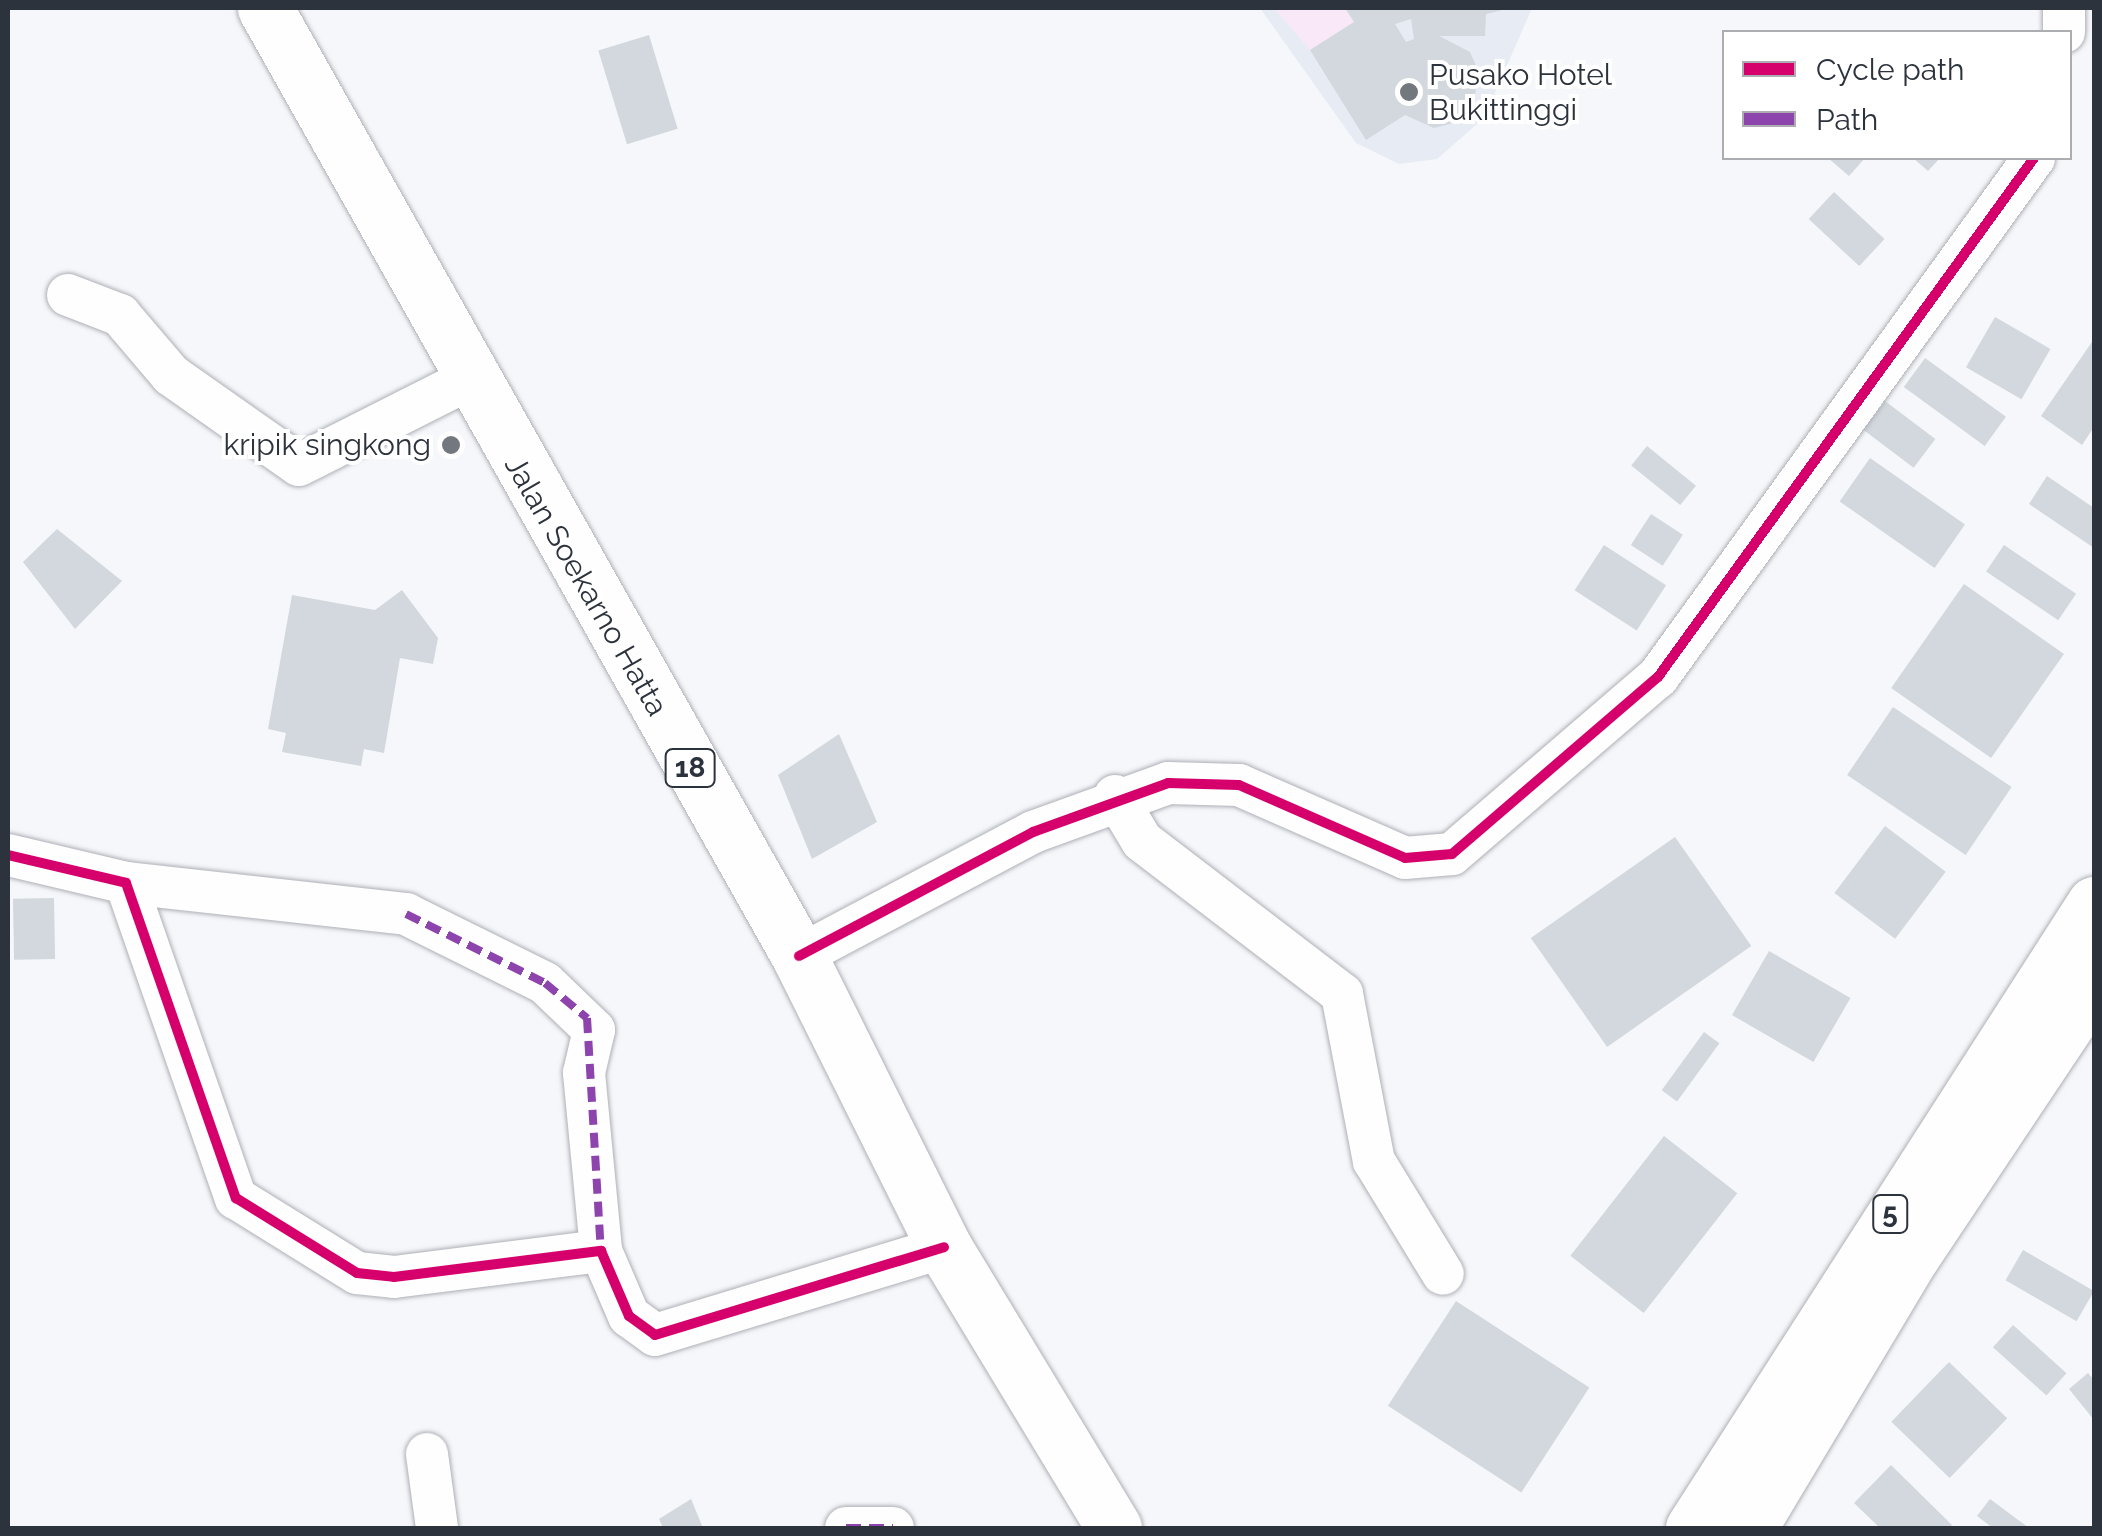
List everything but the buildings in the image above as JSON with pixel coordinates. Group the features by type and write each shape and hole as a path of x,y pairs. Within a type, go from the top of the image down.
{"highway":[{"name":"Jalan Soekarno Hatta","path":"264,8 468,380 799,956 944,1248 1114,1528"},
{"name":"5","path":"1749,1528 1894,1246 2094,904"},
{"name":"5","path":"1693,1528 1894,1246 2094,983"}],"street":[{"path":"799,956 1115,796 1184,781 1240,784 1404,858 1452,854 1658,677 2033,160"},
{"path":"68,295 120,316 171,374 299,465 468,380"},
{"path":"1115,796 1142,841 1342,994 1374,1160 1443,1274"},
{"path":"8,854 126,883 406,914 544,983 594,1030 584,1074 601,1251 630,1316 655,1335 944,1248"},
{"path":"126,883 225,1172 246,1208 374,1278 601,1251"},
{"path":"427,1454 438,1528"},
{"path":"846,1528 893,1528"}],"shaded area":[{"name":"Pusako Hotel Bukittinggi","path":"1260,8 1532,8 1484,118 1437,159 1399,164 1356,143"},
{"path":"1274,8 1345,8 1354,22 1310,50"}],"marked path":[{"path":"406,914 545,983 587,1018 601,1251"},
{"path":"846,1528 893,1528"}],"cycle path":[{"path":"799,956 1033,832 1168,783 1239,785 1405,858 1452,854 1658,677 2033,160"},
{"path":"8,855 126,883 236,1198 357,1273 394,1277 601,1251 629,1316 655,1335 944,1247"}],"place":[{"name":"Pusako Hotel Bukittinggi","path":"1409,92"},
{"name":"kripik singkong","path":"451,445"}]}
